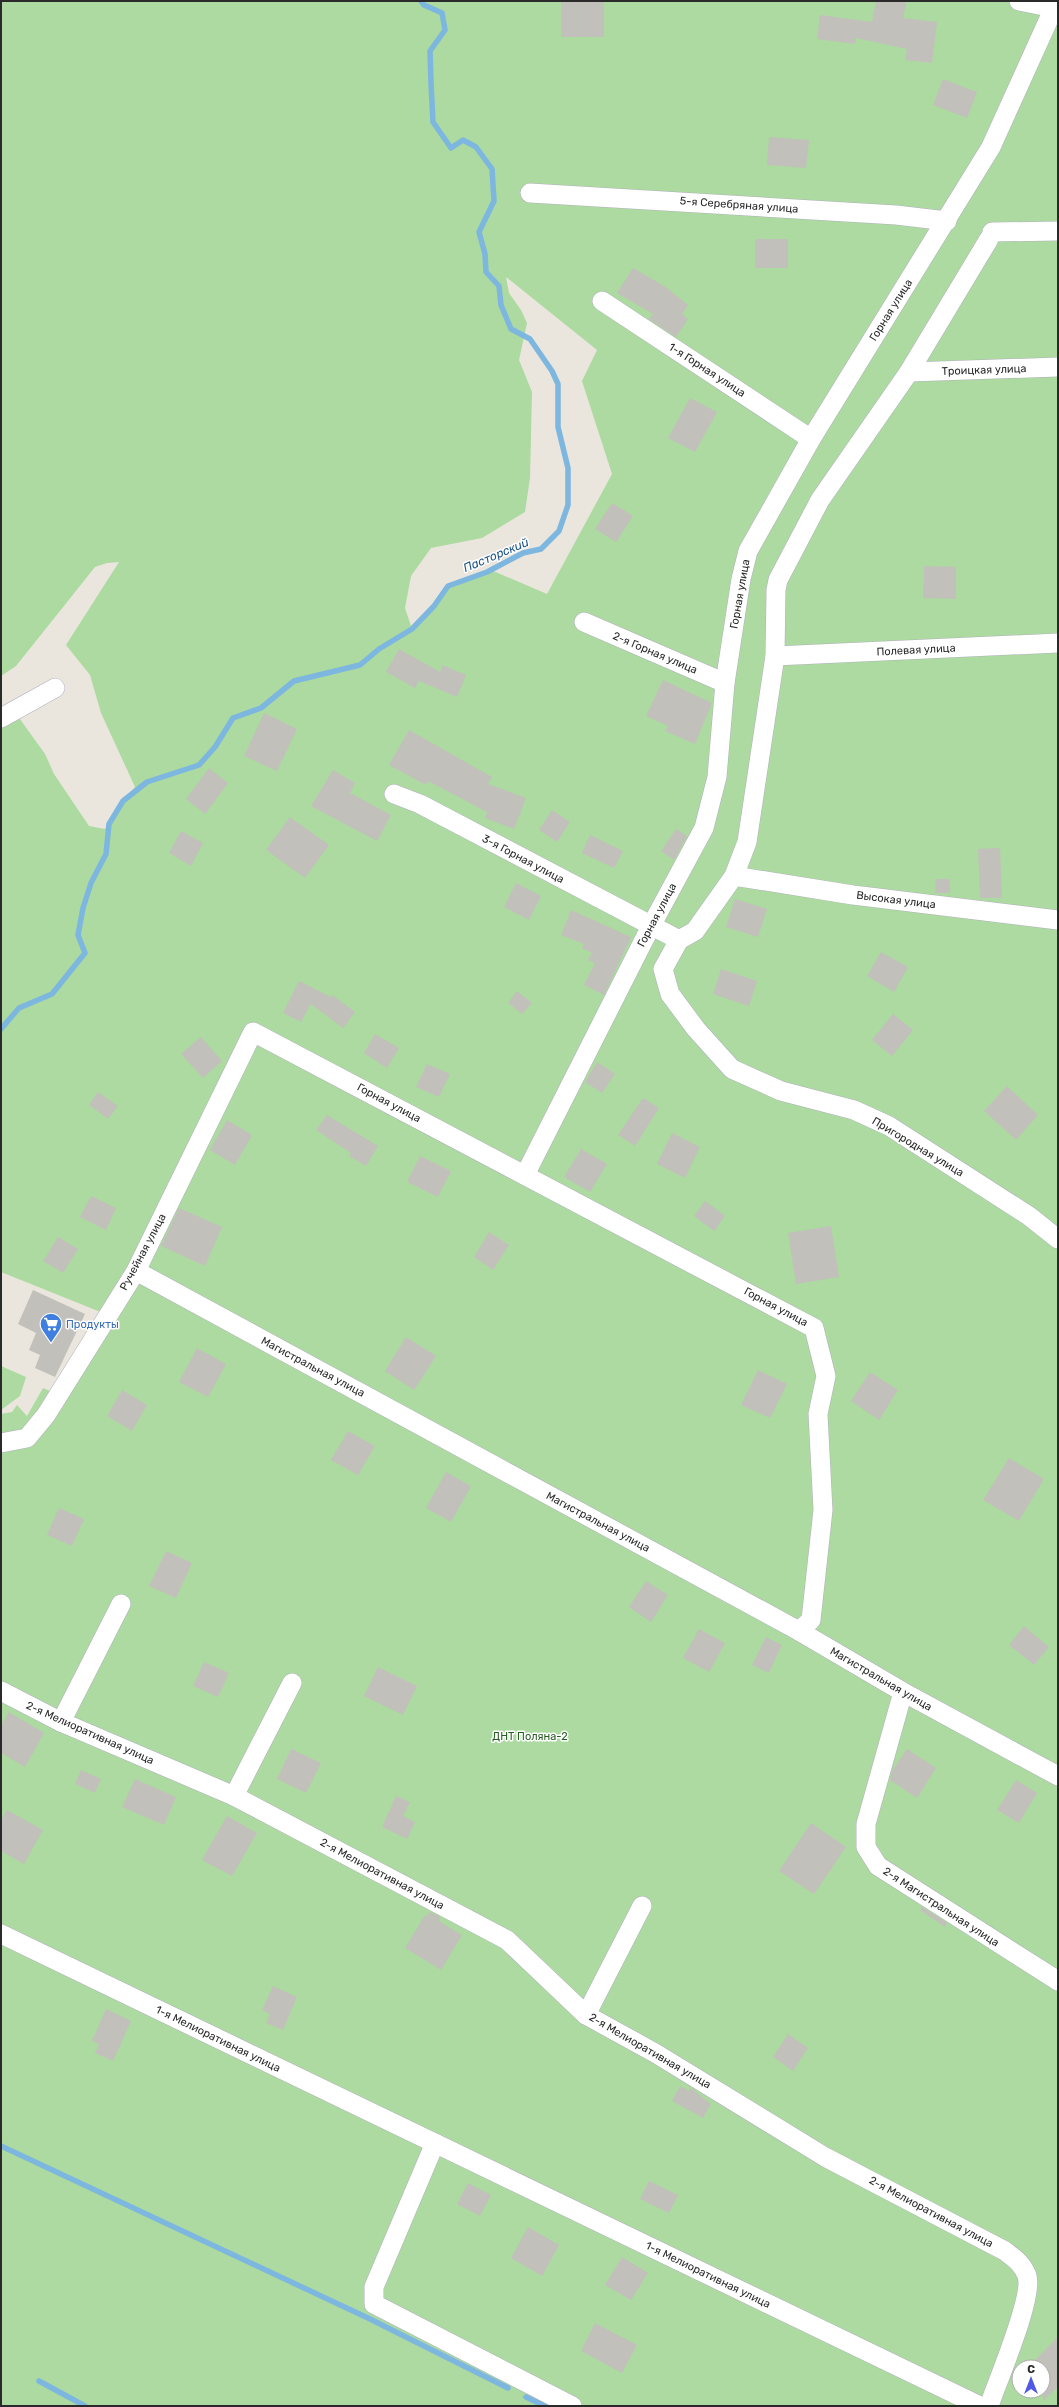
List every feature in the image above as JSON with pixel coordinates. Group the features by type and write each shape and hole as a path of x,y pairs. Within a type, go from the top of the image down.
{"street":[{"path":"1019,1 1056,4"},
{"name":"Горная улица","path":"525,1175 651,926 704,828 717,777 725,684 741,579 748,551 811,439 947,221 991,147 1056,4"},
{"name":"5-я Серебряная улица","path":"530,193 896,215 947,221"},
{"path":"679,940 695,931 734,876 747,842 754,806 775,656 776,590 778,580 820,500 909,372 991,235 1058,231"},
{"name":"1-я Горная улица","path":"602,301 811,439"},
{"name":"Троицкая улица","path":"909,372 1058,367"},
{"name":"2-я Горная улица","path":"584,622 725,684"},
{"name":"Полевая улица","path":"775,656 1058,643"},
{"path":"1,718 55,688"},
{"name":"3-я Горная улица","path":"394,794 420,804 679,940"},
{"name":"Высокая улица","path":"734,876 854,895 1058,920"},
{"name":"Пригородная улица","path":"679,940 663,969 670,994 696,1029 732,1069 781,1091 854,1110 889,1126 1029,1216 1058,1239"},
{"name":"Горная улица","path":"253,1032 814,1328 826,1376 818,1414 824,1510 811,1620 800,1631"},
{"name":"Ручейная улица","path":"1,1442 27,1438 46,1415 136,1271 253,1032"},
{"name":"Магистральная улица","path":"136,1271 800,1631 903,1692 1058,1776"},
{"path":"61,1722 121,1604"},
{"path":"234,1796 292,1683"},
{"name":"2-я Мелиоративная улица","path":"1,1691 61,1722 234,1796 507,1940 586,2015 655,2053 825,2157 1005,2251 1020,2263 1028,2277 1025,2303 989,2406"},
{"name":"2-я Магистральная улица","path":"903,1692 866,1824 866,1847 878,1866 1058,1981"},
{"path":"586,2015 642,1906"},
{"name":"1-я Мелиоративная улица","path":"1,1934 980,2406"},
{"path":"436,2143 374,2287 374,2304 572,2406"}],"green space":[{"name":"ДНТ Поляна-2","path":"1,1 1058,1 1058,2406 1,2406 1,1414 12,1412 17,1405 27,1416 43,1388 60,1395 108,1315 1,1272 1,727 17,715 45,754 54,774 89,826 105,829 123,801 135,787 101,713 90,675 66,645 119,562 107,563 95,567 16,666 1,676","holes":["506,277 597,350 582,381 612,474 547,594 491,570 448,586 412,629 405,608 411,576 431,548 482,538 525,512 530,478 532,392 519,360 527,323 521,310 509,293"]},
{"path":"1,1366 26,1377 20,1396 1,1410"}],"building":[{"path":"561,1 604,1 604,37 561,37"},
{"path":"876,1 907,1 903,18 937,22 932,63 905,60 907,49 856,38 855,44 817,39 820,15 872,22"},
{"path":"943,79 977,92 967,118 933,105"},
{"path":"769,137 809,140 806,168 767,165"},
{"path":"755,239 788,239 788,268 755,268"},
{"path":"633,268 664,286 688,305 682,314 688,319 676,337 649,319 653,314 617,293"},
{"path":"690,398 717,412 695,452 668,438"},
{"path":"612,503 633,516 616,542 595,529"},
{"path":"924,566 956,567 956,599 923,598"},
{"path":"399,649 440,672 442,665 466,675 457,697 419,681 415,688 386,672"},
{"path":"663,680 712,703 695,744 665,731 668,726 646,716"},
{"path":"264,713 297,729 277,771 244,756"},
{"path":"409,730 492,777 488,784 526,798 514,829 485,818 487,812 428,781 426,785 389,765"},
{"path":"209,768 228,783 205,814 186,799"},
{"path":"333,770 355,783 350,793 391,815 377,841 311,806"},
{"path":"552,810 570,822 557,842 539,830"},
{"path":"290,817 329,845 305,878 266,850"},
{"path":"676,829 687,836 674,860 661,851"},
{"path":"181,831 203,843 191,866 169,853"},
{"path":"590,835 623,851 614,868 582,853"},
{"path":"1000,848 1002,898 980,898 978,849"},
{"path":"936,879 950,879 950,893 935,893"},
{"path":"516,883 541,896 529,920 504,907"},
{"path":"735,899 767,909 758,937 726,927"},
{"path":"571,910 631,937 604,995 584,985 595,963 588,960 592,953 582,948 584,944 561,935"},
{"path":"881,952 908,967 894,992 867,976"},
{"path":"721,969 757,981 749,1006 713,994"},
{"path":"299,981 331,997 332,995 355,1012 343,1028 311,1004 301,1022 283,1013"},
{"path":"517,991 532,1003 522,1014 508,1003"},
{"path":"893,1014 913,1030 892,1056 872,1040"},
{"path":"375,1034 399,1048 387,1068 364,1053"},
{"path":"201,1037 222,1061 203,1078 181,1054"},
{"path":"597,1062 615,1074 602,1093 585,1082"},
{"path":"427,1064 450,1074 439,1097 416,1087"},
{"path":"1007,1086 1038,1115 1016,1140 984,1111"},
{"path":"98,1092 118,1106 108,1119 89,1105"},
{"path":"643,1098 659,1108 635,1146 618,1135"},
{"path":"327,1115 378,1146 366,1166 349,1156 351,1153 316,1130"},
{"path":"227,1120 252,1135 235,1165 210,1150"},
{"path":"672,1133 700,1147 685,1178 657,1164"},
{"path":"581,1149 607,1164 590,1192 564,1177"},
{"path":"420,1156 451,1171 438,1197 407,1182"},
{"path":"91,1196 116,1208 106,1230 80,1217"},
{"path":"705,1201 725,1216 714,1231 694,1216"},
{"path":"179,1208 222,1227 205,1266 161,1246"},
{"path":"831,1226 839,1277 796,1284 788,1233"},
{"path":"489,1232 509,1245 493,1270 474,1257"},
{"path":"58,1237 78,1249 63,1273 43,1261"},
{"name":"Продукты","path":"33,1290 85,1314 55,1377 35,1368 40,1355 29,1350 36,1333 18,1324"},
{"path":"406,1337 436,1356 414,1390 385,1371"},
{"path":"197,1348 226,1364 208,1397 179,1382"},
{"path":"758,1370 787,1384 770,1418 741,1405"},
{"path":"870,1372 898,1390 879,1420 851,1401"},
{"path":"122,1390 147,1405 132,1431 107,1416"},
{"path":"348,1431 375,1446 358,1475 331,1460"},
{"path":"1009,1458 1044,1479 1019,1521 983,1500"},
{"path":"446,1472 471,1486 451,1522 426,1508"},
{"path":"59,1508 84,1519 72,1546 47,1535"},
{"path":"166,1551 192,1563 176,1598 149,1586"},
{"path":"646,1581 668,1595 651,1622 629,1607"},
{"path":"1024,1626 1049,1647 1034,1665 1009,1645"},
{"path":"699,1629 725,1643 709,1672 683,1658"},
{"path":"766,1637 782,1645 769,1673 752,1665"},
{"path":"204,1662 229,1673 218,1697 193,1686"},
{"path":"378,1667 417,1686 403,1715 364,1696"},
{"path":"9,1712 44,1733 25,1767 1,1753 1,1726"},
{"path":"291,1749 321,1763 306,1793 277,1779"},
{"path":"907,1749 936,1768 917,1798 890,1780 892,1771"},
{"path":"81,1770 101,1779 95,1793 75,1784"},
{"path":"135,1779 176,1797 164,1825 122,1807"},
{"path":"1016,1780 1037,1793 1019,1823 997,1810"},
{"path":"396,1796 410,1802 403,1816 415,1822 407,1839 382,1827"},
{"path":"7,1810 43,1830 24,1864 1,1851 1,1821"},
{"path":"227,1816 257,1833 232,1876 202,1860"},
{"path":"811,1823 846,1847 814,1894 779,1871"},
{"path":"922,1907 947,1923 945,1927 920,1910"},
{"path":"430,1912 440,1917 439,1921 462,1935 441,1970 405,1948 425,1915 427,1916"},
{"path":"273,1986 297,1997 283,2030 266,2023 270,2014 262,2010"},
{"path":"106,2009 131,2021 113,2061 95,2053 99,2044 92,2041"},
{"path":"788,2034 808,2048 793,2071 773,2057"},
{"path":"680,2086 689,2091 691,2088 711,2104 703,2118 672,2101"},
{"path":"649,2181 678,2195 669,2213 640,2199"},
{"path":"468,2183 491,2195 480,2216 457,2204"},
{"path":"528,2227 559,2245 542,2276 511,2258"},
{"path":"622,2257 648,2273 631,2300 605,2285"},
{"path":"595,2323 637,2345 622,2373 581,2351"},
{"path":"1058,2337 1058,2387 1051,2394 1051,2359 1036,2359"}],"waterway":[{"name":"Пасторский","path":"1,1029 19,1008 52,994 85,953 78,935 83,908 91,883 106,854 109,824 123,801 147,782 199,765 215,747 233,718 261,708 294,681 360,665 379,649 412,629 434,606 448,586 487,572 523,553 541,549 559,531 568,505 568,468 558,427 558,384 552,371 530,339 511,329 501,305 499,286 486,272 485,254 479,232 494,201 492,169 476,147 463,140 451,148 433,122 430,51 445,30 442,13 424,5 421,1"},
{"path":"1,2146 368,2318 508,2388"},
{"path":"39,2381 85,2406"},
{"path":"526,2397 545,2406"}],"place":[{"name":"Продукты","path":"51,1344"}]}
